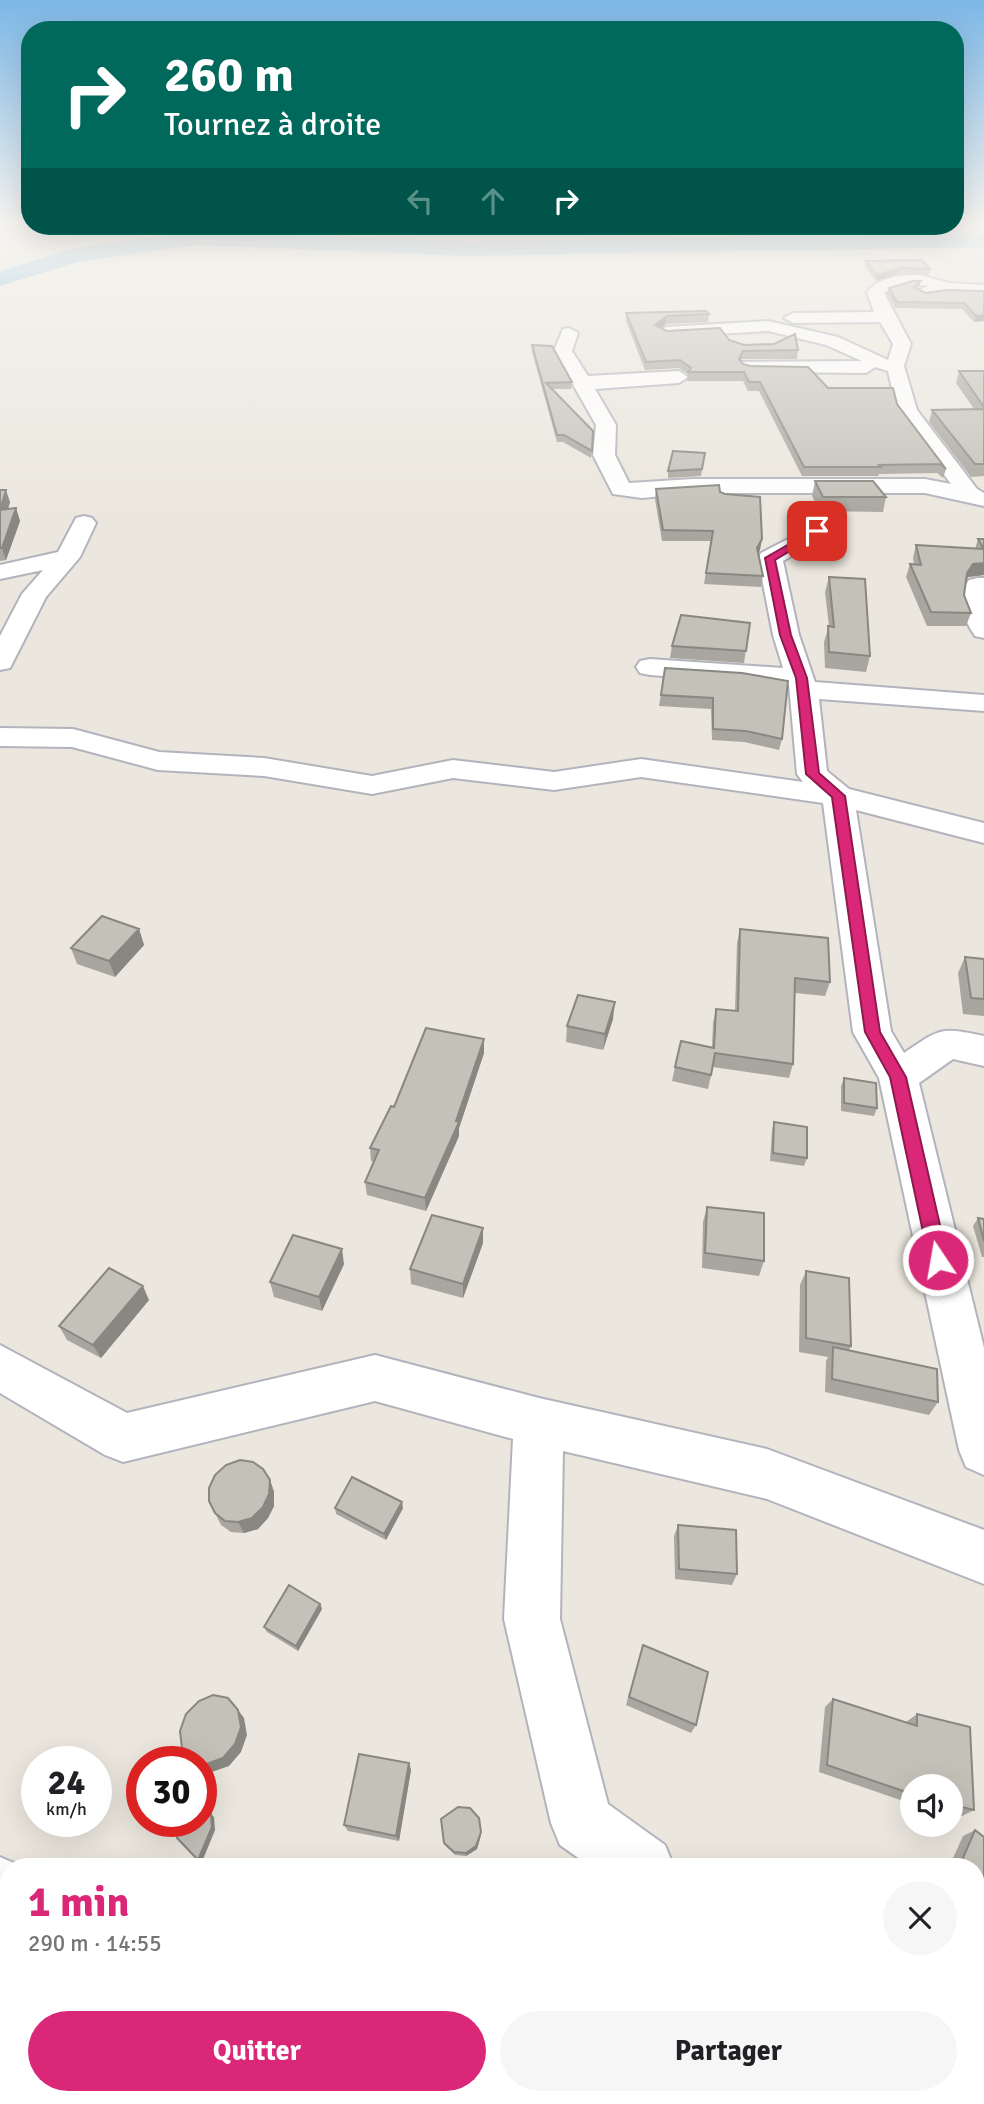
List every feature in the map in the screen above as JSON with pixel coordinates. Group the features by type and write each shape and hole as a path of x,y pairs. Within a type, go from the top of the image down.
{"street":[{"path":"666,332 764,323"},
{"path":"889,323 902,344 891,366"},
{"path":"754,325 832,341 891,366 904,388 907,411 976,498"},
{"path":"569,333 563,351 606,425 604,455 621,489 642,491 719,486 925,486 976,498"},
{"path":"749,366 891,366"},
{"path":"585,388 592,381 679,377"},
{"path":"0,662 35,594 68,557 84,523"},
{"path":"817,531 770,558 786,635 803,684 813,774 838,796 873,1032 898,1077 984,1450"},
{"path":"0,572 68,557"},
{"path":"984,585 978,585 974,610 984,630"},
{"path":"650,667 984,703"},
{"path":"0,737 73,738 158,761 264,767 372,785 453,769 554,781 641,768 838,796 984,833"},
{"path":"898,1077 947,1043 984,1051"},
{"path":"0,1367 123,1438 375,1378 539,1422 767,1474 984,1557"},
{"path":"539,1422 532,1619 582,1823 631,1858"}],"building":[{"path":"630,323 657,323 655,325 667,331 720,328 729,340 744,345 774,344 795,334 798,350 743,351 739,359 750,366 808,367 828,388 893,388 897,404 946,469 940,464 804,467 760,382 749,382 744,372 688,372 691,368 680,360 646,362"},
{"path":"532,345 552,346 572,382 546,383 593,431 592,451 564,435 557,435"},
{"path":"959,371 984,371 984,407"},
{"path":"984,409 984,464 975,464 932,410"},
{"path":"673,451 705,453 702,469 668,471"},
{"path":"815,481 873,481 886,497 823,497"},
{"path":"719,485 720,492 725,494 760,497 762,539 757,548 763,576 706,573 713,531 663,530 656,489"},
{"path":"0,490 6,490 0,510"},
{"path":"16,508 2,548 0,548 0,510"},
{"path":"916,545 984,549 984,563 973,564 967,573 964,595 971,613 931,612 910,564 921,565"},
{"path":"829,577 865,579 870,656 829,652 828,626 834,627"},
{"path":"681,615 750,623 746,651 672,646"},
{"path":"665,668 742,673 788,681 782,739 746,731 713,729 713,698 661,695"},
{"path":"102,916 139,929 109,961 71,948"},
{"path":"740,929 828,938 830,982 795,978 793,1064 715,1053 711,1075 675,1067 681,1041 714,1048 716,1009 738,1011"},
{"path":"965,957 984,959 984,999 971,998"},
{"path":"578,995 615,1002 605,1034 567,1026"},
{"path":"426,1028 484,1039 456,1121 459,1122 425,1198 365,1182 379,1150 370,1148 391,1106 394,1107"},
{"path":"844,1078 876,1083 877,1108 844,1103"},
{"path":"774,1122 807,1127 807,1158 773,1153"},
{"path":"707,1207 764,1213 764,1261 705,1253"},
{"path":"432,1215 483,1228 463,1284 410,1269"},
{"path":"978,1218 984,1219 984,1241"},
{"path":"293,1235 342,1249 319,1297 270,1282"},
{"path":"109,1268 143,1286 93,1345 59,1326"},
{"path":"806,1271 849,1278 851,1346 806,1338"},
{"path":"833,1347 937,1369 938,1402 832,1379"},
{"path":"240,1460 253,1462 263,1469 270,1480 269,1494 263,1507 252,1518 238,1522 225,1521 215,1513 209,1501 209,1488 215,1475 226,1465"},
{"path":"352,1477 402,1502 384,1534 335,1508"},
{"path":"678,1525 736,1530 737,1574 679,1569"},
{"path":"289,1585 320,1604 296,1646 264,1627"},
{"path":"643,1645 708,1672 696,1725 629,1697"},
{"path":"213,1695 228,1698 238,1710 241,1727 235,1744 223,1758 217,1760 217,1746 182,1746 180,1731 186,1714 199,1701"},
{"path":"833,1699 917,1726 917,1714 970,1727 974,1810 963,1807 963,1774 900,1774 900,1790 827,1765"},
{"path":"359,1754 409,1763 396,1836 344,1825"},
{"path":"458,1807 470,1808 479,1818 481,1832 476,1846 466,1853 454,1852 444,1843 441,1819"},
{"path":"975,1830 984,1837 984,1858 963,1858"},
{"path":"177,1837 208,1837 199,1858"}],"route":[{"path":"817,531 770,558 786,635 802,678 813,774 838,796 873,1032 898,1077 938,1260"}]}
